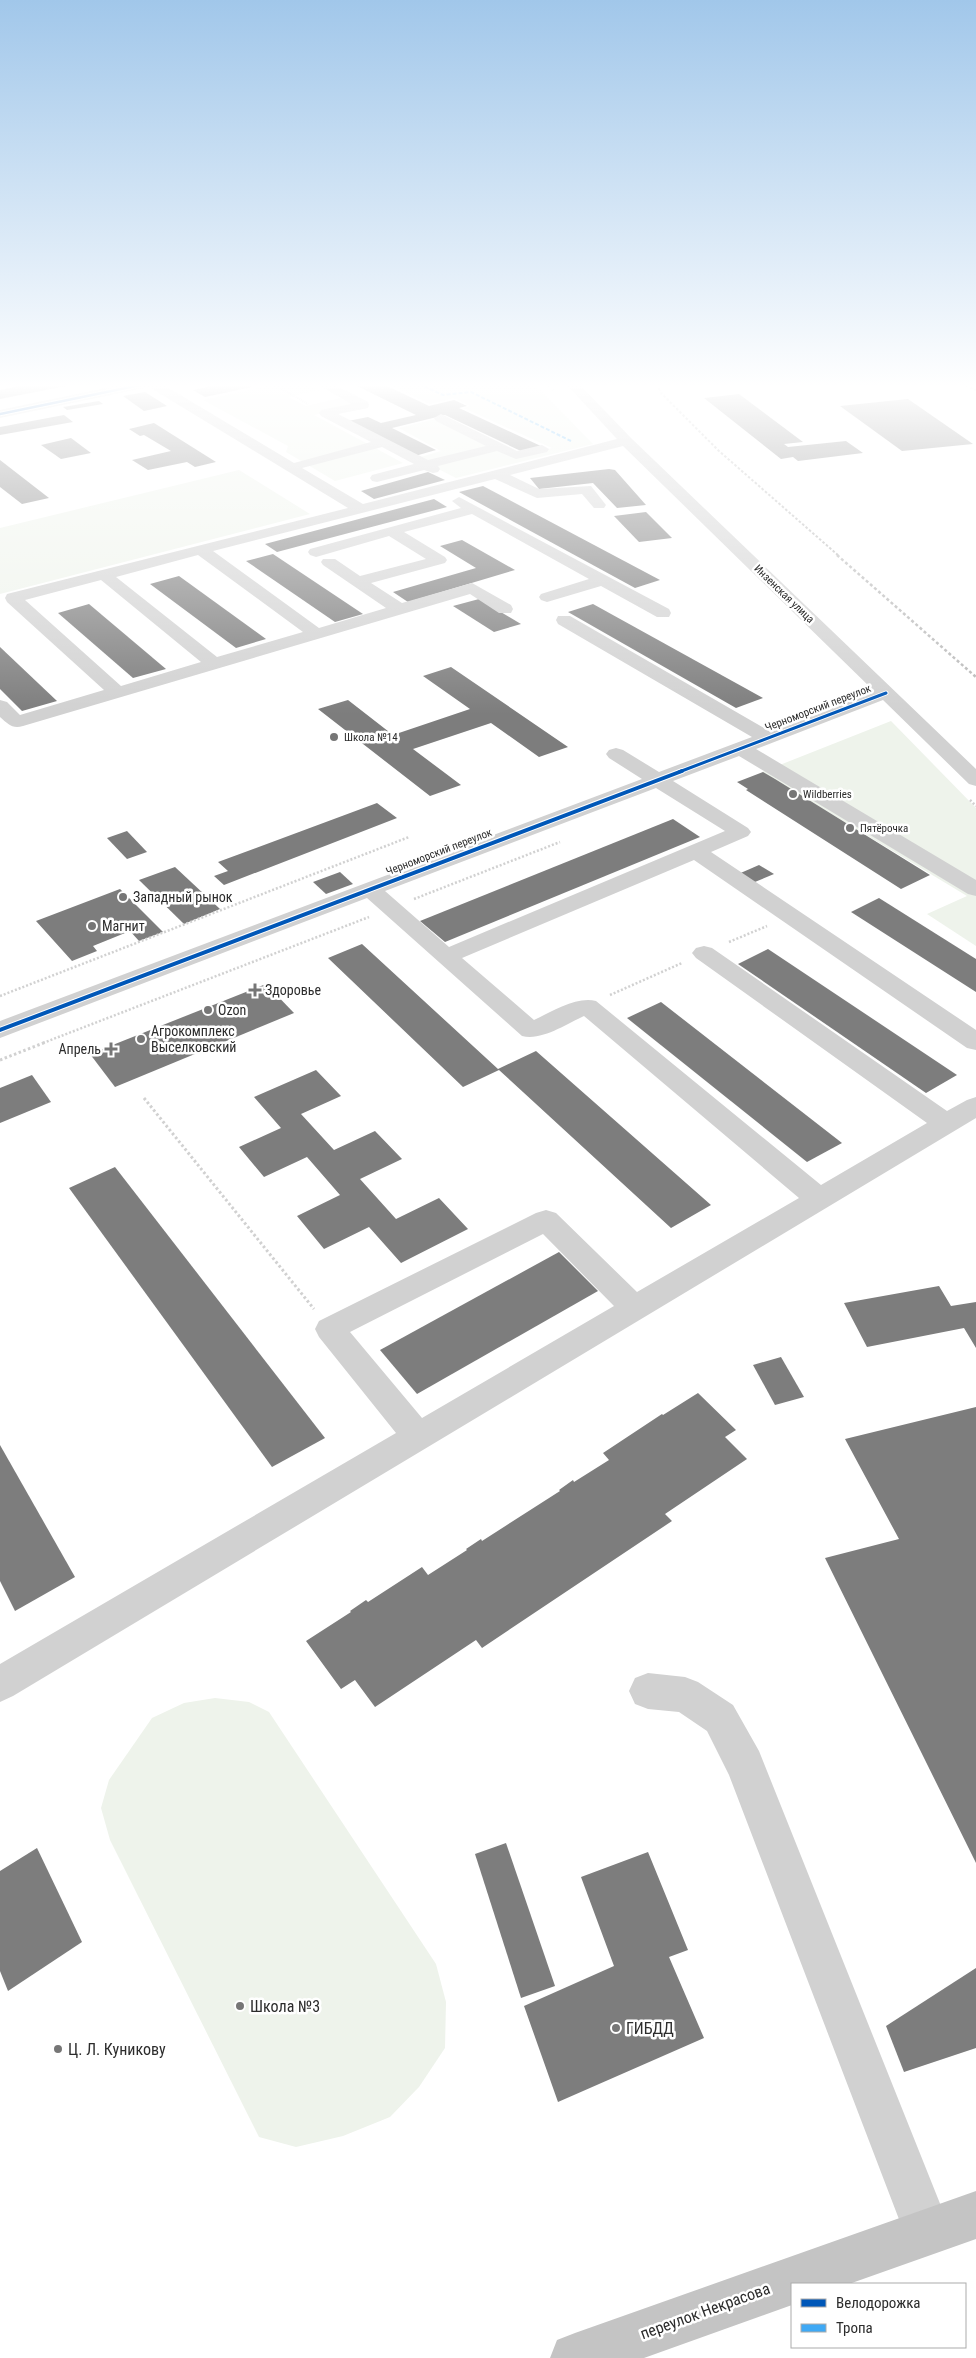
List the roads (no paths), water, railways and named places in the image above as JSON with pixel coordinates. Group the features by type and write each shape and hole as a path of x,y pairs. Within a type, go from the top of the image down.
{"main road":[{"name":"переулок Некрасова","path":"575,2358 976,2215"}],"street":[{"path":"336,494 361,509"},
{"path":"117,692 13,598 419,494"},
{"path":"447,494 663,613"},
{"path":"590,494 599,504"},
{"name":"Инзенская улица","path":"681,494 976,780"},
{"path":"399,609 323,557 391,531 474,509"},
{"path":"358,582 438,560 391,531"},
{"path":"200,550 317,634"},
{"path":"104,575 214,664"},
{"path":"547,597 603,580"},
{"path":"0,706 16,722 472,588 505,608"},
{"path":"564,620 767,738"},
{"name":"Черноморский переулок","path":"0,1030 886,693"},
{"path":"740,748 976,889"},
{"path":"447,956 741,832 616,754"},
{"path":"695,851 976,1042"},
{"path":"369,889 531,1030 587,1006 818,1198"},
{"path":"704,953 946,1123"},
{"path":"0,1684 976,1106"},
{"path":"418,1438 330,1329 546,1220 634,1307"},
{"path":"648,1691 685,1695 720,1718 745,1765 927,2231"}],"railway":[{"path":"768,494 839,556"},
{"path":"837,555 976,677"}],"place":[{"name":"Школа №14","path":"334,737"},
{"name":"Wildberries","path":"793,794"},
{"name":"Пятёрочка","path":"850,828"},
{"name":"Западный рынок","path":"123,897"},
{"name":"Магнит","path":"92,926"},
{"name":"Здоровье","path":"255,990"},
{"name":"Ozon","path":"208,1010"},
{"name":"Агрокомплекс Выселковский","path":"141,1039"},
{"name":"Апрель","path":"111,1049"},
{"name":"Школа №3","path":"240,2006"},
{"name":"ГИБДД","path":"616,2028"},
{"name":"Ц. Л. Куникову","path":"58,2049"}]}
